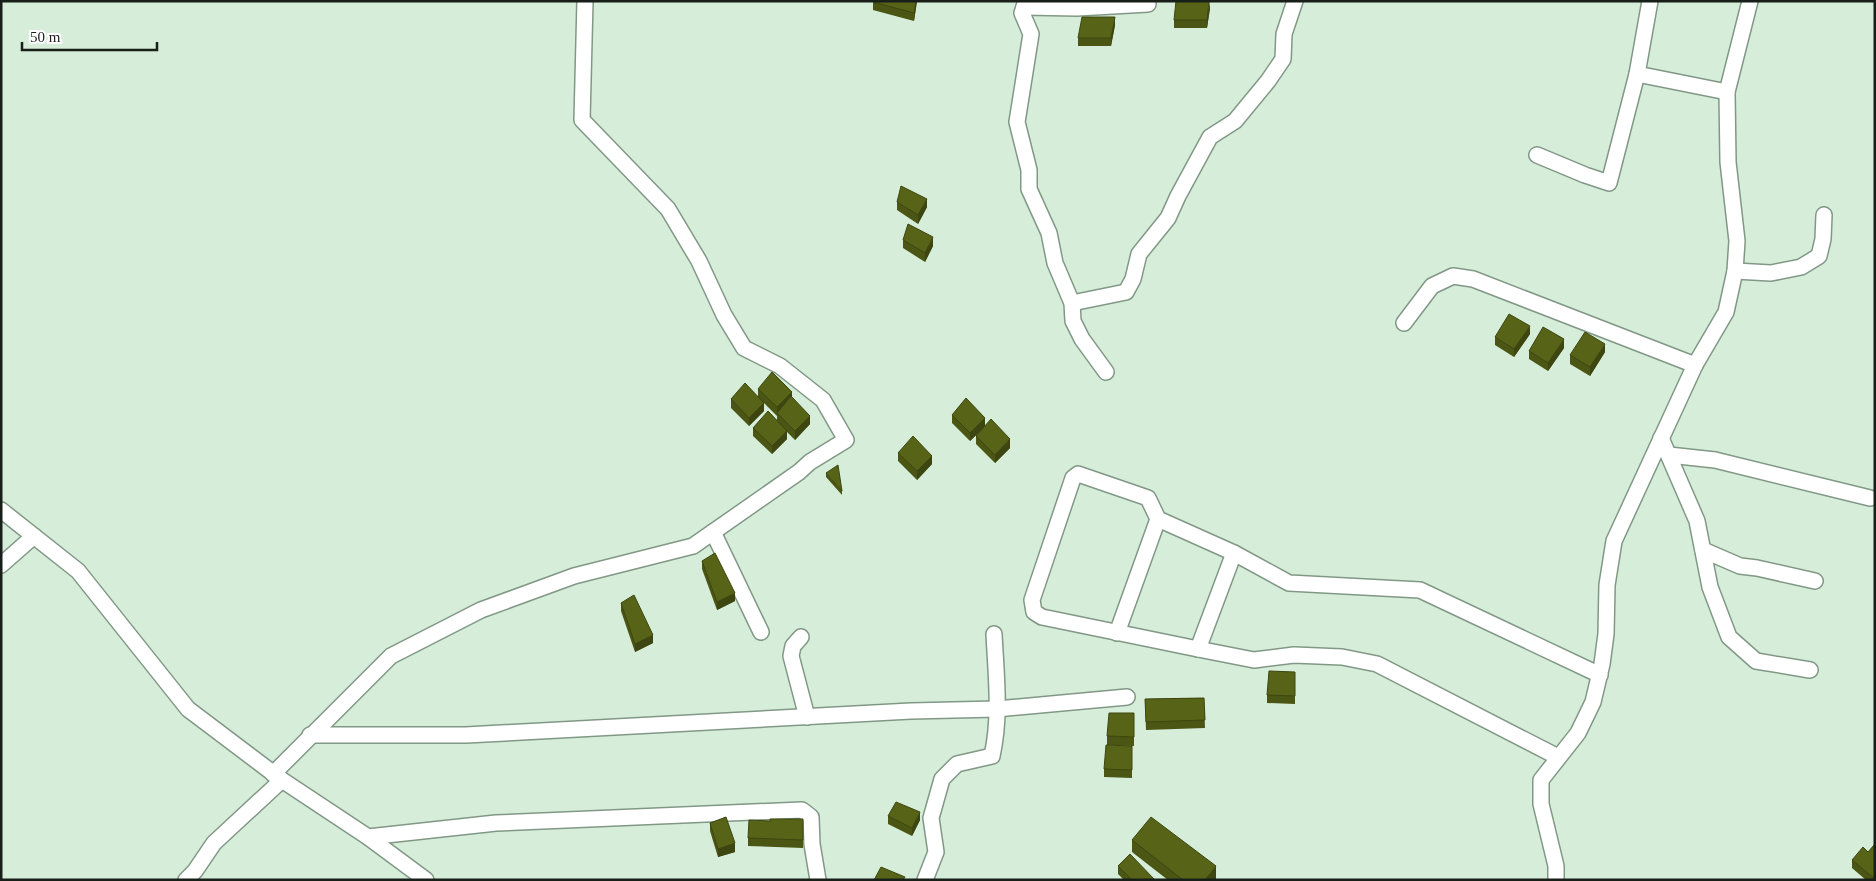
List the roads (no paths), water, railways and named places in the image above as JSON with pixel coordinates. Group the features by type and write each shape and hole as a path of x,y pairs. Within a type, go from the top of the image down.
{"street":[{"path":"186,880 195,871 214,843 277,777 310,735 391,656 481,610 574,576 692,546 799,472 810,462 846,440 823,400 780,366 744,348 724,315 699,261 668,209 582,120 585,1"},
{"path":"1072,303 1126,292 1133,278 1139,254 1168,218 1210,138 1235,121 1268,81 1283,59 1284,34 1296,1"},
{"path":"1537,155 1584,175 1609,183 1637,74 1650,1"},
{"path":"1556,880 1556,866 1541,804 1541,780 1578,733 1593,702 1600,675 1606,634 1607,585 1614,541 1694,365 1726,312 1735,271 1737,241 1728,162 1727,92 1750,1"},
{"path":"1106,372 1082,339 1073,321 1072,303 1055,263 1049,233 1029,189 1029,170 1017,122 1031,34 1022,13 1025,4 1077,8 1148,4"},
{"path":"1637,74 1727,92"},
{"path":"1735,271 1770,273 1801,267 1819,256 1823,239 1824,215"},
{"path":"1404,323 1432,286 1453,276 1473,279 1694,365"},
{"path":"1662,438 1697,521 1710,587 1729,637 1756,661 1810,670"},
{"path":"1669,455 1715,460 1870,498"},
{"path":"1558,757 1377,664 1342,657 1294,655 1254,660 1042,617 1034,612 1032,600 1073,478 1078,474 1148,498 1158,519 1234,554 1289,583 1420,590 1600,675"},
{"path":"1,510 78,571 188,709 277,777 368,837 426,880"},
{"path":"1117,633 1158,519"},
{"path":"713,532 761,632"},
{"path":"1,565 34,536"},
{"path":"1703,550 1740,566 1815,581"},
{"path":"1198,649 1234,554"},
{"path":"925,880 936,852 931,818 942,779 957,764 992,756 995,743 997,708 994,634"},
{"path":"801,637 793,646 791,656 807,717"},
{"path":"310,735 466,735 997,708 1127,697"},
{"path":"368,837 496,823 802,810 811,817 812,844 818,880"}]}
